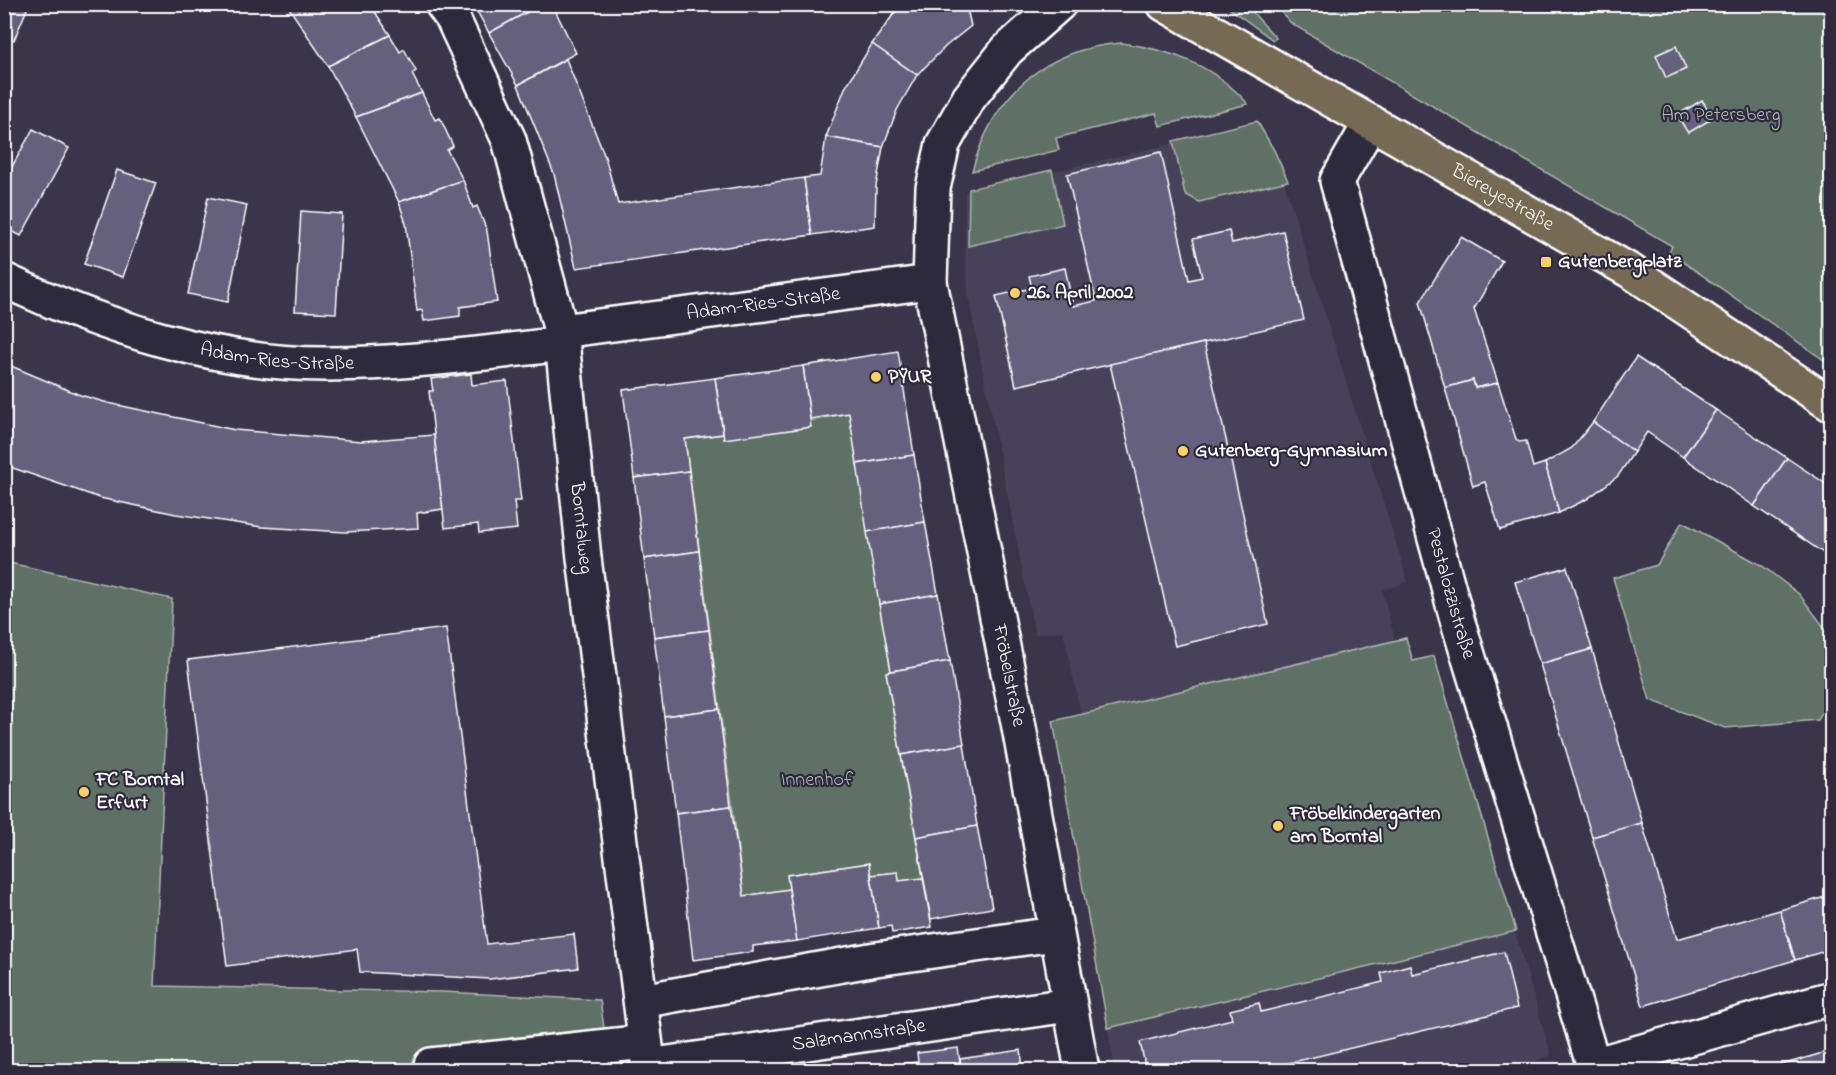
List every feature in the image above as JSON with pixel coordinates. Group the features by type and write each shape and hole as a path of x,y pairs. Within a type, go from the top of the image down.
{"main road":[{"name":"Biereyestraße","path":"1164,4 1632,272 1832,405"}],"street":[{"name":"Borntalweg","path":"442,4 453,19 509,140 562,338 584,558 647,1060"},
{"path":"930,282 933,188 943,144 969,98 1007,50 1059,4"},
{"name":"Pestalozzistraße","path":"1371,122 1337,181 1457,619 1594,1068"},
{"name":"Adam-Ries-Straße","path":"4,280 68,310 204,349 280,361 326,364 403,361 930,282"},
{"name":"Fröbelstraße","path":"930,282 1018,722 1055,934 1082,1071"},
{"path":"641,1001 876,959 1055,934"},
{"path":"1594,1068 1832,998"},
{"name":"Salzmannstraße","path":"431,1065 647,1060 1069,1005"}],"shaded area":[{"path":"1253,125 1283,178 1408,582 1382,590 1395,640 1406,638 1413,661 1434,656 1551,1055 1513,1070 1115,1070 1053,721 1081,714 1063,631 1035,635 969,300 965,249 965,192"}],"green space":[{"path":"1225,5 1246,5 1276,38 1273,40"},
{"name":"Am Petersberg","path":"1274,5 1831,5 1831,365 1669,252 1672,246 1292,24"},
{"path":"1122,43 1158,50 1191,62 1221,79 1248,104 1160,126 1156,113 1056,138 1059,150 972,171 981,144 993,120 1025,81 1045,66 1068,55 1094,47"},
{"path":"1257,121 1288,181 1199,202 1185,194 1173,141"},
{"path":"1052,170 1063,224 968,246 969,189"},
{"name":"Innenhof","path":"849,413 891,671 886,672 923,878 899,881 898,872 871,875 869,863 787,875 789,889 744,896 685,439 723,434 724,439"},
{"path":"1682,522 1761,565 1799,594 1831,636 1831,697 1818,720 1725,728 1650,700 1613,578 1657,565"},
{"name":"FC Borntal Erfurt","path":"5,562 172,599 154,986 442,992 600,1000 610,1070 5,1070"},
{"name":"Fröbelkindergarten am Borntal","path":"1406,638 1413,661 1434,656 1516,931 1108,1028 1053,721"}],"building":[{"path":"4,4 29,4 14,40 10,38 4,60"},
{"path":"294,4 370,4 390,35 328,66 289,8"},
{"path":"473,4 542,4 489,33"},
{"path":"542,4 552,4 576,53 518,85 489,33"},
{"path":"897,4 966,4 971,26 946,46 917,75 872,44 898,8"},
{"path":"390,35 400,52 404,49 416,71 412,74 422,93 356,117 328,66"},
{"path":"872,44 917,75 897,110 883,147 826,137 845,88"},
{"path":"1676,46 1686,69 1666,78 1656,55"},
{"path":"566,59 605,157 618,204 804,178 812,235 576,268 554,174 518,85"},
{"path":"422,93 435,120 440,118 453,146 447,150 463,180 399,202 356,117"},
{"path":"1702,100 1713,118 1688,133 1677,115"},
{"path":"33,129 69,148 21,236 4,227 4,181"},
{"path":"826,137 883,147 876,186 875,226 812,235 804,178 820,176"},
{"path":"1161,152 1189,280 1202,277 1193,239 1229,231 1232,243 1283,231 1304,320 1016,386 996,296 1032,288 1029,276 1065,268 1073,306 1096,301 1067,174"},
{"path":"117,170 156,183 123,277 84,264"},
{"path":"463,180 473,208 477,206 487,231 497,302 460,307 460,316 424,321 422,310 417,311 406,224 399,202"},
{"path":"208,197 247,205 228,302 188,294"},
{"path":"301,211 342,214 336,313 295,311"},
{"path":"1461,237 1502,261 1474,309 1498,383 1475,388 1473,380 1445,388 1420,302"},
{"name":"Gutenberg-Gymnasium","path":"1204,343 1268,624 1175,646 1110,364"},
{"path":"898,351 914,455 857,464 849,413 810,419 803,366"},
{"path":"1636,357 1716,410 1683,457 1647,432 1634,452 1593,422"},
{"path":"4,363 80,395 235,430 361,441 434,435 443,509 417,513 418,528 345,532 262,527 176,514 100,498 4,465"},
{"path":"803,366 811,427 724,439 715,378"},
{"path":"471,374 472,385 507,381 521,501 514,501 517,529 479,533 478,524 445,528 429,391 433,391 431,379"},
{"path":"715,378 723,434 685,439 689,471 634,478 623,390"},
{"path":"1473,380 1475,388 1498,383 1516,439 1519,442 1526,441 1533,467 1545,463 1559,513 1500,530 1485,482 1473,486 1445,388"},
{"path":"1716,410 1787,458 1754,506 1683,457"},
{"path":"1593,422 1634,452 1618,476 1587,499 1559,513 1545,463 1572,448"},
{"path":"914,455 925,522 867,532 857,464"},
{"path":"1787,458 1832,488 1832,544 1825,554 1754,506"},
{"path":"689,471 699,551 644,559 634,478"},
{"path":"925,522 938,594 879,604 867,532"},
{"path":"1832,544 1832,558 1825,554"},
{"path":"699,551 709,630 654,637 644,559"},
{"path":"1567,567 1592,649 1540,664 1515,582"},
{"path":"938,594 950,661 891,671 879,604"},
{"path":"446,628 487,944 574,934 578,968 490,979 360,972 357,949 227,966 188,660"},
{"path":"709,630 719,709 664,716 654,637"},
{"path":"1592,649 1642,823 1592,837 1540,664"},
{"path":"950,661 964,744 901,755 886,672"},
{"path":"719,709 731,806 676,813 664,716"},
{"path":"964,744 977,826 916,837 901,755"},
{"path":"731,806 744,896 789,889 797,941 753,946 753,952 693,960 676,813"},
{"path":"1642,823 1677,939 1780,910 1795,960 1643,1006 1592,837"},
{"path":"977,826 992,908 931,919 916,837"},
{"path":"869,863 879,928 797,941 787,875"},
{"path":"898,872 899,881 923,878 932,927 892,933 891,926 879,928 871,875"},
{"path":"1832,895 1832,949 1795,960 1780,910"},
{"path":"1504,952 1517,1008 1260,1070 1146,1070 1140,1042 1232,1019 1230,1010 1259,1003 1261,1012 1383,982 1381,973 1410,965 1412,974"},
{"path":"958,1048 961,1070 900,1070 899,1064 918,1062 917,1053"},
{"path":"1021,1050 1023,1070 961,1070 960,1059"},
{"path":"1832,1050 1832,1068 1826,1052"},
{"path":"1826,1052 1832,1070 1762,1070 1785,1064"},
{"path":"899,1064 900,1070 869,1070"}],"place":[{"name":"Gutenbergplatz","path":"1546,262"},
{"name":"26. April 2002","path":"1015,293"},
{"name":"PŸUR","path":"876,377"},
{"name":"Gutenberg-Gymnasium","path":"1183,451"},
{"name":"FC Borntal Erfurt","path":"84,792"},
{"name":"Fröbelkindergarten am Borntal","path":"1278,826"}]}
